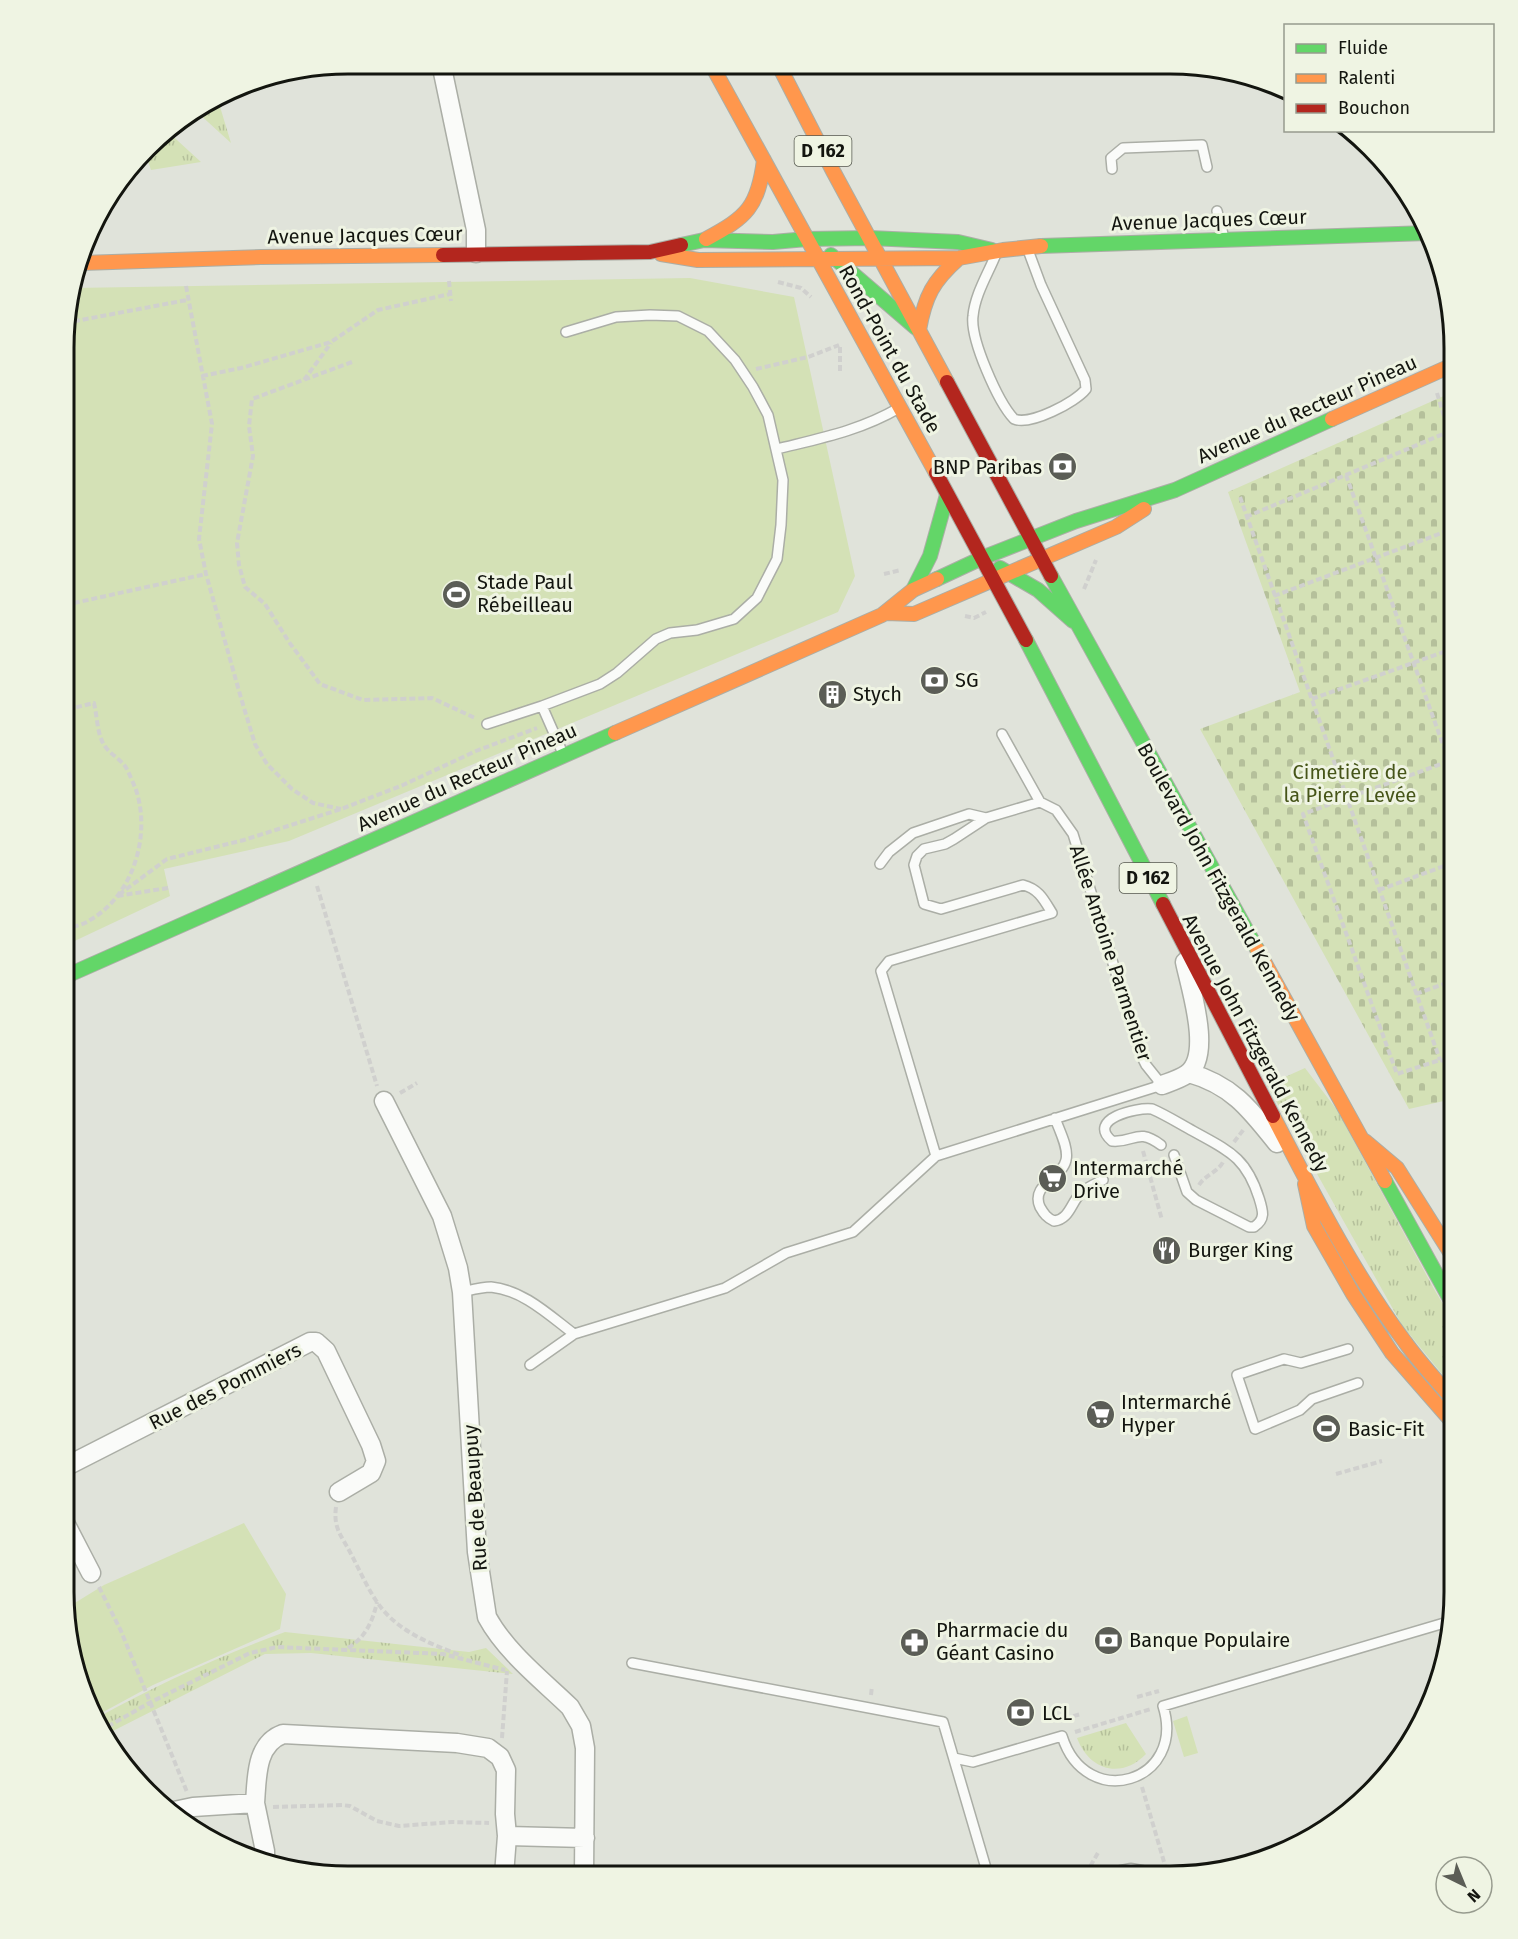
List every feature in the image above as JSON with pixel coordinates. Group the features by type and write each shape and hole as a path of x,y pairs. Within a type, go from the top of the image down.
{"main road":[{"name":"D 162","path":"717,74 764,160"},
{"name":"D 162","path":"783,74 870,238"},
{"name":"Rond-Point du Stade","path":"764,160 982,558"},
{"path":"704,240 729,227 747,213 761,184 764,160"},
{"name":"Avenue Jacques Cœur","path":"87,262 261,256 650,252 698,260 882,260 959,258 1027,246 1419,232"},
{"name":"Avenue Jacques Cœur","path":"650,252 704,240 773,242 870,238 958,242 995,250"},
{"name":"Rond-Point du Stade","path":"870,238 1076,621"},
{"path":"807,239 838,260 865,286 919,330"},
{"path":"919,330 922,308 931,285 959,258"},
{"name":"Avenue du Recteur Pineau","path":"74,973 886,613 914,590 982,558 1098,514 1174,490 1444,369"},
{"name":"Avenue du Recteur Pineau","path":"886,613 914,614 1116,526 1174,490"},
{"path":"914,590 933,551 947,495"},
{"path":"982,558 1038,590 1076,621"},
{"name":"Avenue John Fitzgerald Kennedy","path":"982,558 1304,1176 1366,1287 1405,1342 1444,1389"},
{"name":"Boulevard John Fitzgerald Kennedy","path":"1076,621 1363,1139"},
{"name":"D 162","path":"1363,1139 1444,1288"},
{"path":"1363,1139 1397,1168 1444,1243"},
{"path":"1304,1176 1314,1226 1353,1294 1392,1353 1444,1412"}],"street":[{"path":"443,74 476,230 476,253"},
{"path":"1180,939 1199,1030 1198,1054 1189,1073"},
{"path":"1162,1085 1189,1073 1223,1086 1250,1110 1304,1176"},
{"name":"Rue de Beaupuy","path":"384,1101 442,1216 458,1268 462,1292 477,1551 484,1608 492,1626 513,1652 570,1707 581,1726 585,1748 584,1866"},
{"name":"Rue des Pommiers","path":"74,1462 310,1342 316,1342 326,1351 371,1445 376,1461 376,1467 372,1473 339,1492"},
{"path":"74,1540 91,1573"},
{"path":"265,1852 255,1803 258,1767 262,1753 272,1741 283,1734 473,1745 488,1748 500,1757 506,1770 504,1866"},
{"path":"182,1809 255,1803"},
{"path":"506,1830 585,1838"}],"lane":[{"path":"1112,169 1111,158 1123,148 1202,145 1207,167"},
{"path":"1217,211 1224,238"},
{"path":"995,250 976,299 972,317 973,331 989,375 1006,409 1014,419 1025,421 1036,419 1079,396 1086,389 1085,380 1041,285 1027,246"},
{"path":"487,724 600,684 617,673 656,639 670,633 697,630 734,620 757,598 777,559 783,480 768,415 743,372 708,331 678,316 650,315 616,317 566,332"},
{"path":"777,449 853,430 874,422 900,407"},
{"path":"542,706 564,756"},
{"name":"Allée Antoine Parmentier","path":"1002,734 1040,802 1056,810 1073,834 1142,1057 1162,1085"},
{"path":"936,1155 881,971 888,961 1052,913 1041,895 1033,888 1023,885 941,909 924,904 914,865 917,856 924,849 945,844 986,818 1040,802"},
{"path":"880,864 889,852 913,833 969,814 986,818"},
{"path":"530,1365 574,1334 724,1287 786,1253 854,1233 936,1155 1162,1085"},
{"path":"1161,1145 1143,1136 1112,1141 1106,1134 1106,1125 1112,1117 1119,1114 1145,1108 1152,1109 1228,1151 1242,1163 1254,1180 1264,1213 1259,1224 1249,1227 1192,1197 1187,1192 1174,1155"},
{"path":"1055,1118 1066,1159 1063,1166 1045,1184 1038,1195 1038,1201 1045,1216 1054,1221 1061,1219 1069,1212 1080,1194 1103,1180"},
{"path":"462,1292 489,1287 504,1290 527,1299 574,1334"},
{"path":"1348,1349 1301,1363 1284,1359 1237,1375 1255,1429 1300,1410 1312,1399 1358,1383"},
{"path":"954,1758 973,1762 1062,1736 1071,1757 1089,1774 1111,1781 1128,1780 1153,1765 1163,1751 1168,1728 1164,1706 1442,1624"},
{"path":"632,1663 943,1722 985,1866"}],"path":[{"path":"449,282 451,301"},
{"path":"778,282 801,288 814,301"},
{"path":"186,286 212,424 199,539 206,574 255,744 267,764 292,789 313,803 341,809"},
{"path":"202,376 241,368 331,342 378,310 450,294"},
{"path":"75,321 188,300"},
{"path":"834,336 840,346 840,374"},
{"path":"303,380 331,342"},
{"path":"743,372 808,357 840,346"},
{"path":"352,362 252,399 249,426 253,456 237,543 239,566 245,587 265,604 320,684 363,700 432,698 487,724"},
{"path":"1429,376 1444,417"},
{"path":"1246,517 1444,434"},
{"path":"1346,475 1444,747"},
{"path":"1240,497 1440,1060"},
{"path":"1274,596 1444,532"},
{"path":"1076,621 1096,559"},
{"path":"74,603 206,574"},
{"path":"1311,700 1444,652"},
{"path":"74,708 94,703 103,744 126,767 142,812 135,867 109,905 90,921 74,926"},
{"path":"117,896 167,859 244,840 341,809 403,785 476,751 549,724"},
{"path":"1444,763 1303,814 1397,1074 1440,1060 1444,1061"},
{"path":"1379,890 1444,866"},
{"path":"317,885 379,1092 384,1101"},
{"path":"117,896 168,888"},
{"path":"1416,994 1444,984"},
{"path":"1192,1197 1203,1178 1221,1166 1244,1128"},
{"path":"1143,1136 1142,1149 1162,1220"},
{"path":"1336,1474 1382,1461"},
{"path":"339,1492 335,1524 377,1602 405,1630 472,1661"},
{"path":"91,1573 121,1631 193,1807"},
{"path":"346,1649 357,1642 369,1627 377,1602"},
{"path":"109,1726 149,1703 257,1650 277,1647 443,1654 507,1671"},
{"path":"500,1757 507,1671 513,1652"},
{"path":"871,1695 872,1686"},
{"path":"1062,1736 1164,1706"},
{"path":"1138,1776 1165,1866"},
{"path":"255,1803 287,1808 350,1806 377,1821 399,1826 452,1822 506,1830"},
{"path":"1091,1866 1099,1851"}],"green space":[{"path":"220,105 231,143 201,116"},
{"path":"173,137 201,162 151,170 148,161"},
{"name":"Stade Paul Rébeilleau","path":"690,278 794,297 855,576 838,612 289,841 164,869 170,896 74,941 74,330 80,288"},
{"name":"Cimetière de la Pierre Levée","path":"1444,396 1444,1101 1409,1109 1200,729 1300,692 1228,492"},
{"path":"1305,1068 1337,1110 1444,1306 1444,1377 1402,1325 1267,1085"},
{"path":"244,1523 286,1594 280,1629 153,1685 102,1713 83,1662 74,1603 104,1585"},
{"path":"285,1632 469,1652 486,1648 513,1674 311,1653 265,1654 112,1731 103,1715 141,1694 236,1651"},
{"path":"1187,1716 1198,1753 1184,1757 1173,1721"},
{"path":"1126,1723 1146,1754 1126,1767 1116,1769 1098,1764 1089,1758 1077,1738"}],"traffic: fast":[{"path":"1041,246 1419,233"},
{"path":"681,245 704,240 773,242 870,238 958,242 992,250"},
{"path":"831,255 916,328"},
{"path":"937,579 982,558 1076,521 1175,490 1332,419"},
{"path":"913,590 930,556 947,495"},
{"path":"1000,568 1038,590 1073,621"},
{"path":"1051,576 1257,949"},
{"path":"1026,640 1163,904"},
{"path":"74,973 615,733"},
{"path":"1385,1181 1444,1288"}],"traffic: slow":[{"path":"717,74 936,473"},
{"path":"783,74 947,382"},
{"path":"706,239 732,224 748,209 758,189 764,160"},
{"path":"661,254 698,260 959,258 1041,246"},
{"path":"87,263 261,257 443,255"},
{"path":"919,330 931,290 959,258"},
{"path":"1332,419 1444,369"},
{"path":"886,613 914,614 1116,527 1144,509"},
{"path":"615,733 882,615 913,590 937,579"},
{"path":"1257,949 1385,1181"},
{"path":"1273,1116 1334,1232 1368,1288 1411,1350 1444,1389"},
{"path":"1365,1141 1397,1168 1444,1243"},
{"path":"1305,1184 1314,1226 1353,1294 1392,1353 1444,1413"}],"traffic: jam":[{"path":"443,255 650,252 681,245"},
{"path":"947,382 1051,576"},
{"path":"936,473 1026,640"},
{"path":"1163,904 1273,1116"}],"place":[{"name":"BNP Paribas","path":"1063,467"},
{"name":"Stade Paul Rébeilleau","path":"456,594"},
{"name":"SG","path":"934,680"},
{"name":"Stych","path":"832,694"},
{"name":"Intermarché Drive","path":"1052,1179"},
{"name":"Burger King","path":"1167,1250"},
{"name":"Intermarché Hyper","path":"1100,1414"},
{"name":"Basic-Fit","path":"1327,1429"},
{"name":"Banque Populaire","path":"1108,1640"},
{"name":"Pharrmacie du Géant Casino","path":"915,1642"},
{"name":"LCL","path":"1021,1713"}]}
